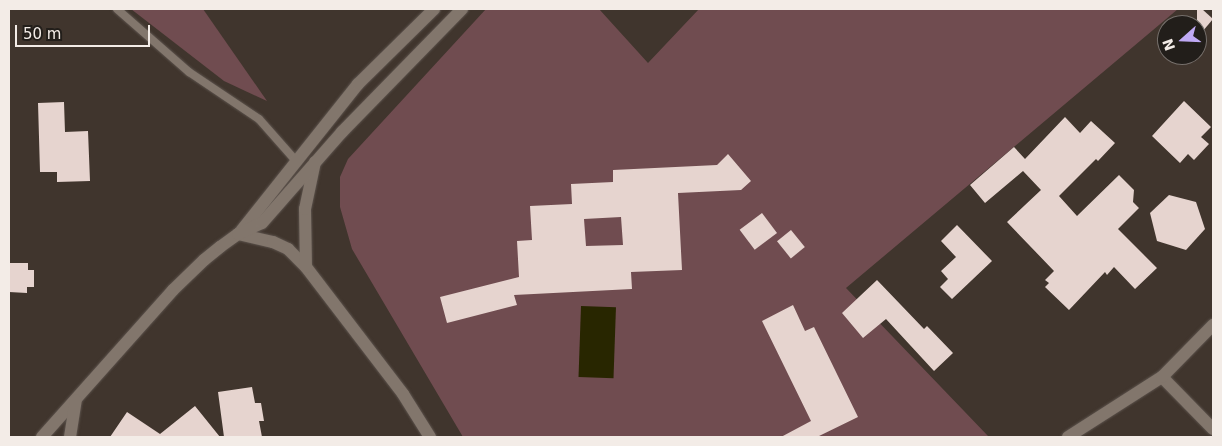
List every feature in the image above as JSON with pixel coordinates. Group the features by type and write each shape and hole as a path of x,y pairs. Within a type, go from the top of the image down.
{"street":[{"path":"238,234 358,84 434,9"},
{"path":"42,437 179,284 204,260 238,234 262,223 316,162 462,9"},
{"path":"306,267 305,209 316,162"},
{"path":"238,234 273,242 288,249 306,267 403,394 430,437"},
{"path":"1068,437 1162,377 1213,325"},
{"path":"1162,377 1213,429"},
{"path":"70,437 76,399"}],"lane":[{"path":"116,9 189,72 260,119 296,161"}],"shaded area":[{"path":"131,9 203,9 267,101 224,81"},
{"path":"486,9 599,9 648,63 699,9 1178,9 1171,15 1157,15 1157,27 846,288 988,436 463,437 352,249 340,207 340,177 348,159"},
{"path":"581,306 616,307 614,378 579,377"}],"building":[{"path":"1197,9 1202,9 1213,19 1207,26 1207,15 1197,15"},
{"path":"1184,101 1211,127 1201,137 1209,144 1194,160 1188,154 1180,163 1152,136"},
{"path":"64,102 65,132 88,131 90,181 57,182 57,172 40,172 38,103"},
{"path":"1065,117 1080,133 1091,121 1115,143 1059,196 1077,216 1119,175 1134,190 1133,202 1139,208 1118,229 1157,268 1135,289 1114,267 1107,275 1105,272 1069,310 1045,287 1049,283 1045,280 1054,271 1007,222 1041,190 1023,171 985,203 970,185 1014,147 1025,159"},
{"path":"728,154 751,181 741,190 678,193 682,270 631,272 632,289 514,295 517,305 447,323 440,297 519,277 517,241 532,240 530,206 572,204 571,184 613,182 613,170 717,165","holes":["621,217 623,245 586,246 584,219"]},
{"path":"1169,195 1196,202 1205,229 1186,250 1157,241 1150,213"},
{"path":"762,213 777,233 755,250 740,230"},
{"path":"957,225 992,261 952,299 940,287 948,279 941,271 956,257 941,241"},
{"path":"791,230 805,247 791,258 777,241"},
{"path":"9,263 28,263 28,270 34,270 34,287 27,287 27,293 9,292"},
{"path":"877,280 924,329 927,326 953,353 934,371 886,319 863,338 842,313"},
{"path":"793,305 805,331 814,327 858,417 817,437 781,437 811,421 762,321"},
{"path":"252,387 255,403 261,403 264,421 259,421 262,437 224,437 218,392"},
{"path":"195,406 220,437 110,437 127,412 160,434"}]}
